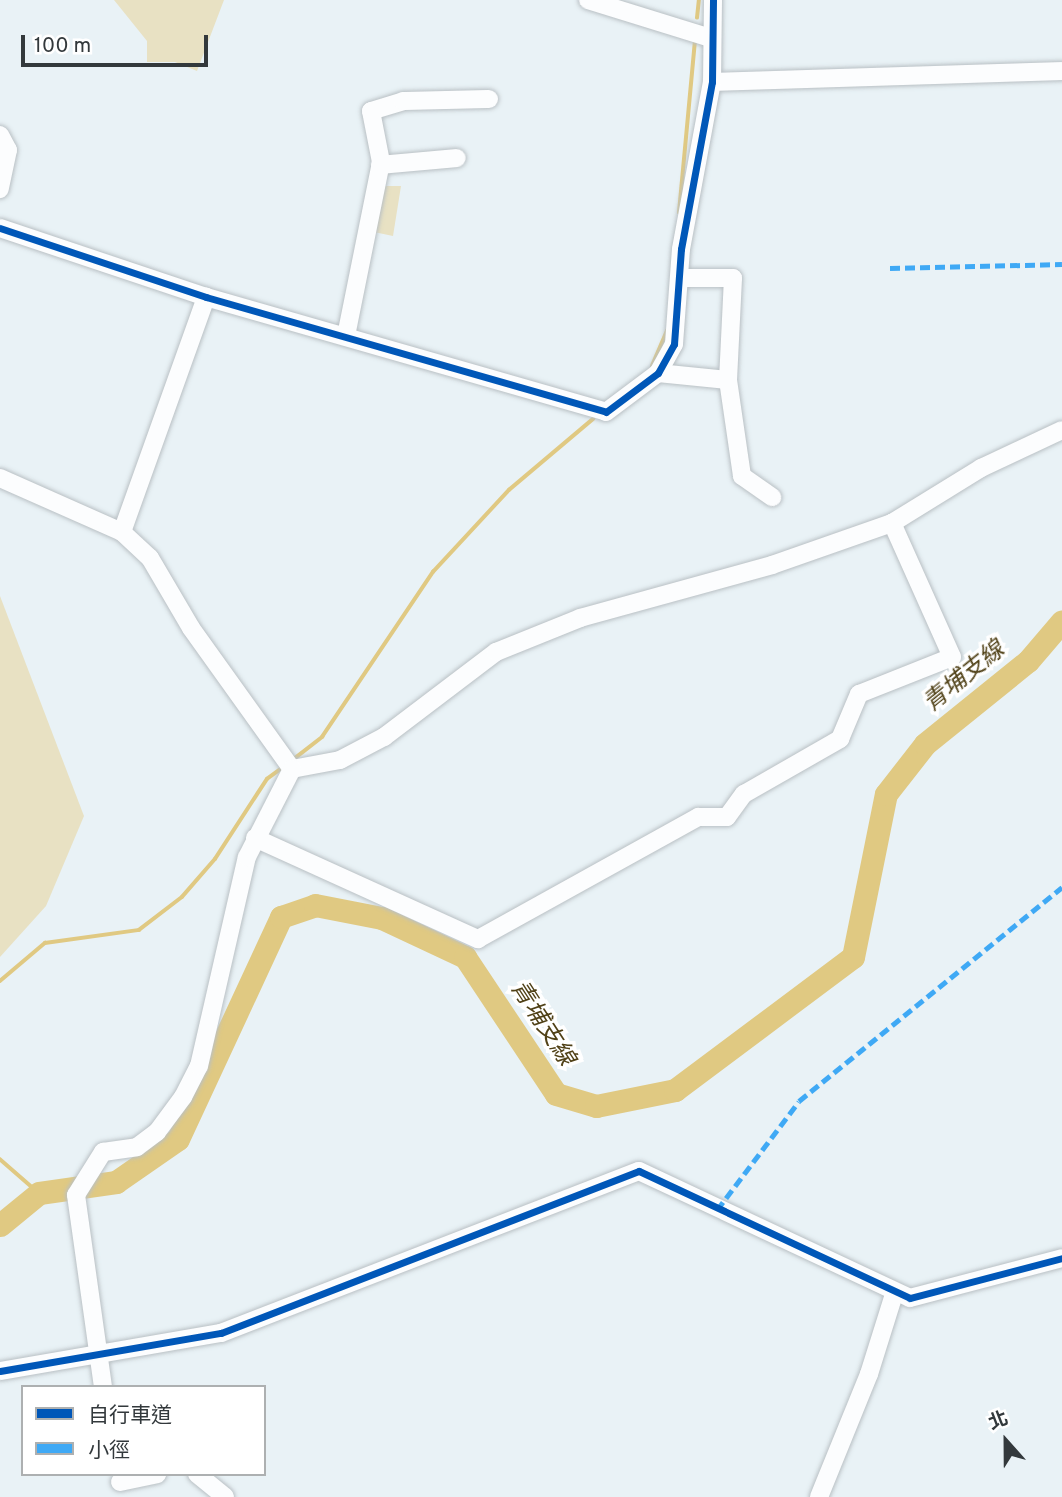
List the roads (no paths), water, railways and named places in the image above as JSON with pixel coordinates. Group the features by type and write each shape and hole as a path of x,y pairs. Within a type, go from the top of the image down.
{"street":[{"path":"588,0 711,38"},
{"path":"0,228 206,297 606,412 657,373 674,344 681,278 681,249 712,82 713,0"},
{"path":"712,82 1062,72"},
{"path":"346,336 380,165 371,111 404,101 489,99"},
{"path":"0,135 8,150 0,189"},
{"path":"380,165 457,158"},
{"path":"681,278 733,278 728,380 742,476 772,497"},
{"path":"122,533 206,297"},
{"path":"657,373 728,380"},
{"path":"286,763 340,760 384,737 496,652 580,618 772,565 892,523 981,468 1062,430"},
{"path":"0,478 122,533 166,580 191,628 286,763"},
{"path":"255,838 478,939 698,817 727,817 744,794 839,739 859,694 943,665 952,657 892,523"},
{"path":"103,1385 76,1227 77,1194 93,1162 103,1152 138,1147 157,1132 183,1097 199,1066 255,838 286,763"},
{"path":"0,1371 222,1333 639,1171 894,1294 931,1296 1062,1258"},
{"path":"818,1497 869,1374 894,1294"},
{"path":"120,1484 150,1476"},
{"path":"199,1476 225,1497"}],"waterway":[{"path":"697,18 699,0"},
{"path":"679,213 695,41"},
{"path":"652,366 667,331"},
{"path":"294,759 322,737 433,572 509,490 593,419"},
{"name":"青埔支線","path":"0,1225 39,1193 116,1182 178,1139 281,917 315,905 382,918 465,957 556,1094 596,1106 675,1090 853,957 886,794 925,744 1028,661 1062,621"},
{"path":"0,981 45,943 139,930 182,897 215,859 267,779 285,766"},
{"path":"0,1159 39,1193"}]}
